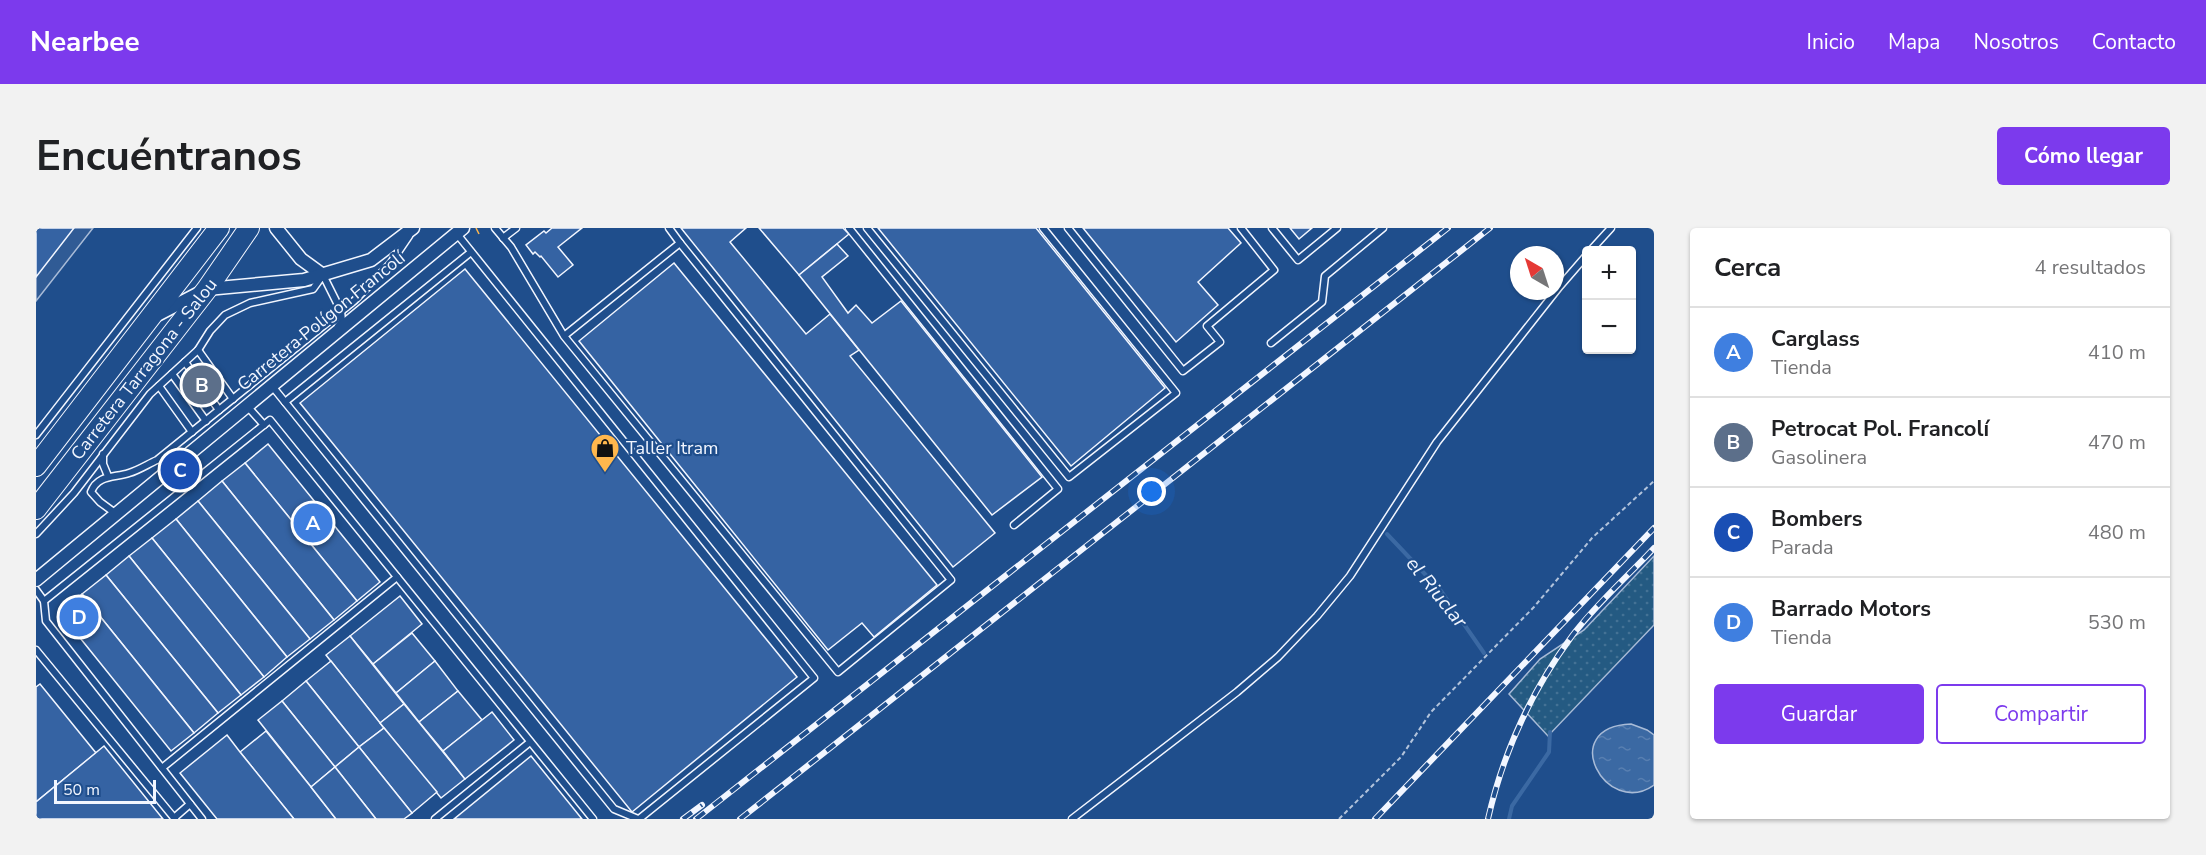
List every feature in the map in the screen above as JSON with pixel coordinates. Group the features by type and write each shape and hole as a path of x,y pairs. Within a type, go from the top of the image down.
{"main road":[{"name":"Carretera Tarragona - Salou","path":"36,466 219,228"},
{"name":"Carretera Tarragona - Salou","path":"36,509 207,289 249,228"}],"street":[{"path":"276,228 301,259 323,275"},
{"name":"Carretera Polígon Francolí","path":"146,322 172,305 207,289 304,280 371,260 414,228"},
{"name":"Carretera Polígon Francolí","path":"36,580 460,231"}],"lane":[{"path":"36,435 197,228"},
{"path":"115,513 91,492 94,484 108,476 127,474 157,460 206,421 341,311 390,264 414,228"},
{"path":"495,228 511,247 564,336 838,672 951,579 669,228"},
{"path":"503,238 516,228"},
{"path":"849,228 1058,489 1014,525"},
{"path":"867,228 1069,477 1176,393 1043,228"},
{"path":"1068,228 1183,371 1220,342 1207,326 1274,270 1241,228"},
{"path":"1272,228 1298,260 1337,228"},
{"path":"1272,343 1322,302 1325,276 1383,228"},
{"path":"1595,246 1611,228"},
{"path":"271,385 614,808 639,819 814,678 471,252 460,231"},
{"path":"564,336 680,243"},
{"path":"285,402 471,252"},
{"path":"1071,819 1237,692 1278,657 1317,616 1350,576 1437,442 1477,388 1582,262"},
{"path":"36,534 74,493 159,386 198,350 210,331 225,315 250,303 313,289 323,275 341,311 342,321 324,342"},
{"path":"198,350 233,399"},
{"path":"185,362 219,410"},
{"path":"172,374 206,421"},
{"path":"159,386 192,432"},
{"path":"247,405 264,425"},
{"path":"44,601 270,420 593,819"},
{"path":"103,454 103,464 108,476"},
{"path":"162,768 397,577"},
{"path":"36,590 44,601 46,621 202,819"},
{"path":"36,650 175,818 190,804"},
{"path":"435,819 530,742"}],"path":[{"path":"1339,819 1401,757 1431,712 1534,607 1592,538 1654,481"}],"shaded area":[{"path":"36,228 93,228 36,301"},
{"path":"1654,556 1654,625 1548,736 1509,694 1540,659 1584,630"}],"water":[{"path":"1631,724 1654,735 1654,785 1636,792 1620,790 1606,781 1596,768 1593,754 1596,740 1608,729"}],"building":[{"path":"36,228 74,228 36,277"},
{"path":"552,228 582,228 558,247 573,265 558,277 541,256 535,252 533,254 526,245 544,231 546,233"},
{"path":"681,228 746,228 730,242 806,334 830,314 859,350 850,356 995,533 953,567"},
{"path":"759,228 843,228 849,234 799,275"},
{"path":"878,228 1036,228 1165,388 1071,466"},
{"path":"1083,228 1228,228 1241,243 1198,282 1218,305 1176,342"},
{"path":"1290,228 1312,228 1299,239"},
{"path":"837,244 848,256 822,277 848,313 856,305 872,323 901,301 1042,477 992,515 799,275"},
{"path":"674,263 937,585 874,637 862,623 828,650 579,341"},
{"path":"465,269 797,677 632,812 300,403"},
{"path":"268,444 380,582 357,601 245,463"},
{"path":"245,463 357,601 334,620 222,481"},
{"path":"222,481 334,620 310,639 198,501"},
{"path":"198,501 310,639 287,657 176,519"},
{"path":"176,519 287,657 264,677 152,538"},
{"path":"152,538 264,677 241,695 129,556"},
{"path":"129,556 241,695 218,713 106,575"},
{"path":"106,575 218,713 194,733 82,594"},
{"path":"82,594 194,733 171,751 60,613"},
{"path":"400,596 422,624 373,664 350,636"},
{"path":"412,633 435,661 396,693 373,664"},
{"path":"350,636 404,704 380,723 326,655"},
{"path":"331,661 384,728 359,747 306,681"},
{"path":"435,661 458,691 419,722 396,693"},
{"path":"306,681 359,747 335,767 282,701"},
{"path":"40,684 96,753 36,802 36,687"},
{"path":"458,691 482,720 443,751 419,722"},
{"path":"282,701 335,767 311,787 258,720"},
{"path":"404,704 465,779 441,798 380,723"},
{"path":"492,712 514,740 465,779 443,751"},
{"path":"384,728 437,792 412,813 359,747"},
{"path":"266,731 336,819 294,819 240,752"},
{"path":"227,735 294,819 217,819 180,773"},
{"path":"104,746 163,819 36,819 36,802"},
{"path":"359,747 412,813 404,819 376,819 335,767"},
{"path":"531,756 582,819 454,819"},
{"path":"335,767 376,819 336,819 311,787"}],"waterway":[{"name":"el Riuclar","path":"1387,534 1441,591 1484,653"},
{"name":"el Riuclar","path":"1509,819 1512,806 1549,752 1550,732"}],"railway":[{"path":"696,819 1448,228"},
{"path":"740,819 1490,228"},
{"path":"1375,819 1654,528"},
{"path":"1488,819 1511,746 1544,678 1581,624 1654,548"},
{"path":"683,819 702,805"}],"power":[{"path":"476,228 479,234"}],"place":[{"name":"Petrocat Pol. Francolí","path":"202,385"},
{"name":"Bombers","path":"180,470"},
{"name":"Taller Itram","path":"605,474"},
{"name":"Carglass","path":"313,523"},
{"name":"Barrado Motors","path":"79,617"}]}
